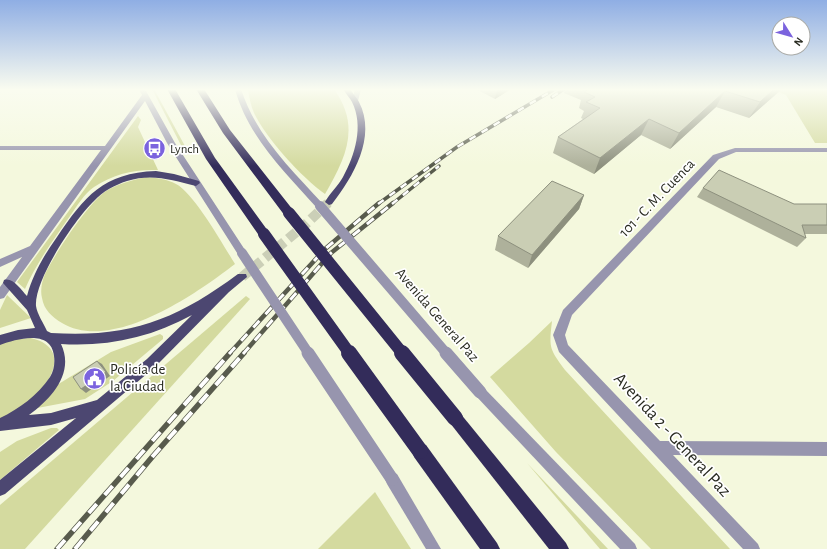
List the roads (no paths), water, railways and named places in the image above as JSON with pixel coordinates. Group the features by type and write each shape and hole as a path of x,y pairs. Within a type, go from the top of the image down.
{"highway":[{"path":"185,115 211,159 491,549"},
{"path":"216,115 226,131 289,213 560,549"}],"main road":[{"path":"330,202 344,182 358,151 361,125 358,115"},
{"path":"31,307 35,282 44,263 81,210 100,191 121,180 142,175 166,175 196,184"},
{"path":"0,489 151,363 225,290 242,276"},
{"path":"1,424 34,404 54,381 59,370 61,351 57,344 47,336 31,307 4,281"},
{"path":"0,340 19,334 47,336 74,341 101,340 128,336 156,328 182,316 225,290"},
{"path":"1,424 51,419 102,404"}],"street":[{"path":"0,295 4,281 34,248 129,115"},
{"path":"155,115 171,144 196,184 392,479 434,549"},
{"name":"Avenida General Paz","path":"247,115 259,135 480,392 630,549"},
{"path":"0,148 107,148"},
{"name":"101 - C. M. Cuenca","path":"563,348 559,335 567,313 716,157 735,150 825,152"},
{"path":"0,263 34,248"},
{"name":"Avenida 2 - General Paz","path":"563,348 753,549"},
{"path":"659,448 827,449"}],"tunnel":[{"path":"242,277 306,224 328,203"}],"railway":[{"path":"378,204 457,147 512,115"},
{"path":"392,204 439,166"},
{"path":"229,354 325,249 379,203"},
{"path":"243,354 331,253 393,203"},
{"path":"57,549 230,353"},
{"path":"75,549 153,456 244,353"}],"place":[{"name":"Lynch","path":"154,149"},
{"name":"Policía de la Ciudad","path":"94,378"}]}
